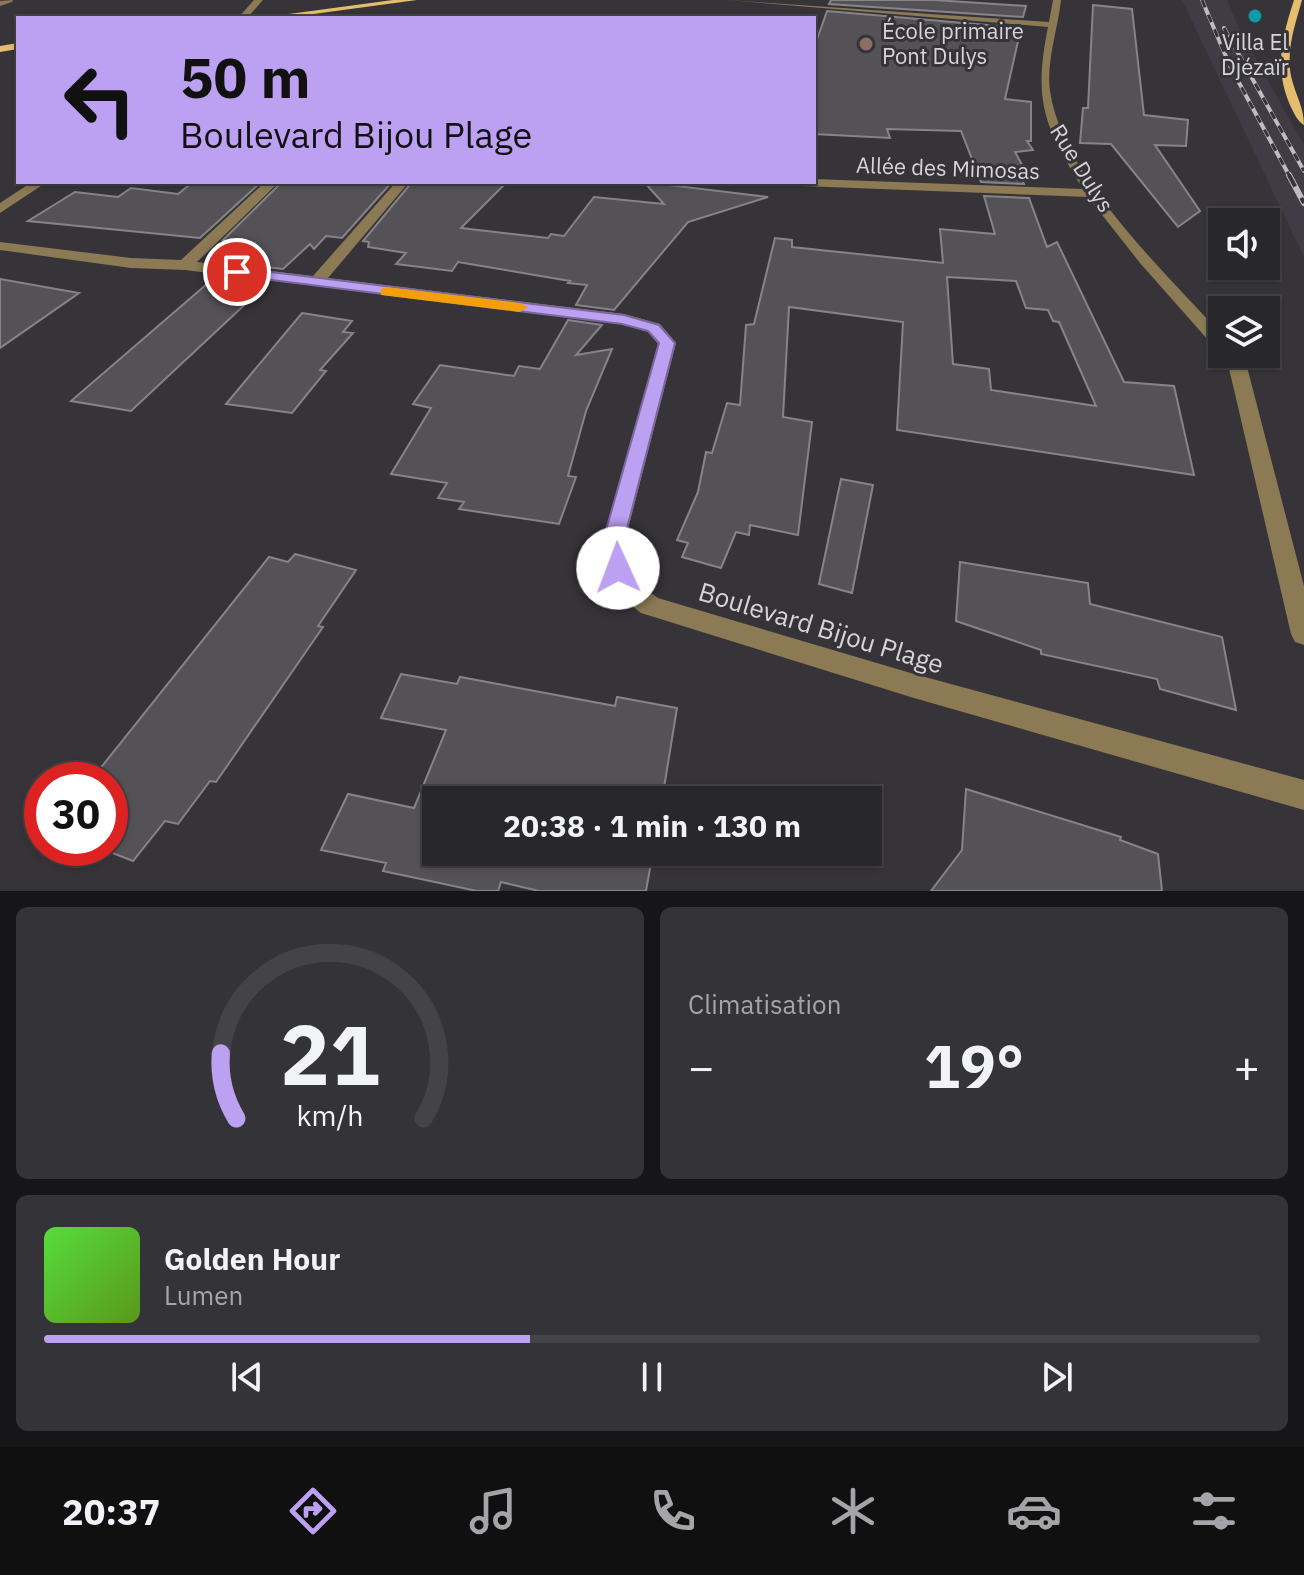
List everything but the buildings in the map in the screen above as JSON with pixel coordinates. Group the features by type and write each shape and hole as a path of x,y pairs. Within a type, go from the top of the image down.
{"main road":[{"path":"280,16 413,0"},
{"path":"1298,0 1283,47 1286,79 1304,122"}],"street":[{"path":"0,4 9,0"},
{"path":"244,16 259,0"},
{"path":"731,0 1054,25"},
{"name":"Rue Dulys","path":"1057,0 1044,90 1050,118 1092,193 1208,329"},
{"name":"Allée des Mimosas","path":"816,183 1092,193"},
{"path":"0,209 38,184"},
{"path":"185,265 271,184"},
{"path":"315,283 401,184"},
{"name":"Boulevard Bijou Plage","path":"0,246 131,263 185,265 624,319 654,328 667,343 612,548 625,587 650,606 914,686 1304,795"},
{"path":"1238,368 1304,634"}],"shaded area":[{"path":"1182,0 1227,0 1241,33 1304,145 1304,257"}],"railway":[{"path":"1202,0 1230,66 1290,177"},
{"path":"1224,28 1304,171"},
{"path":"1289,175 1304,203"}],"slow traffic":[{"path":"386,292 520,307"}],"place":[{"name":"Villa El Djézaïr","path":"1255,16"},
{"name":"École primaire Pont Dulys","path":"866,44"}],"route":[{"path":"237,272 624,319 654,328 667,343 612,548 618,568"}]}
